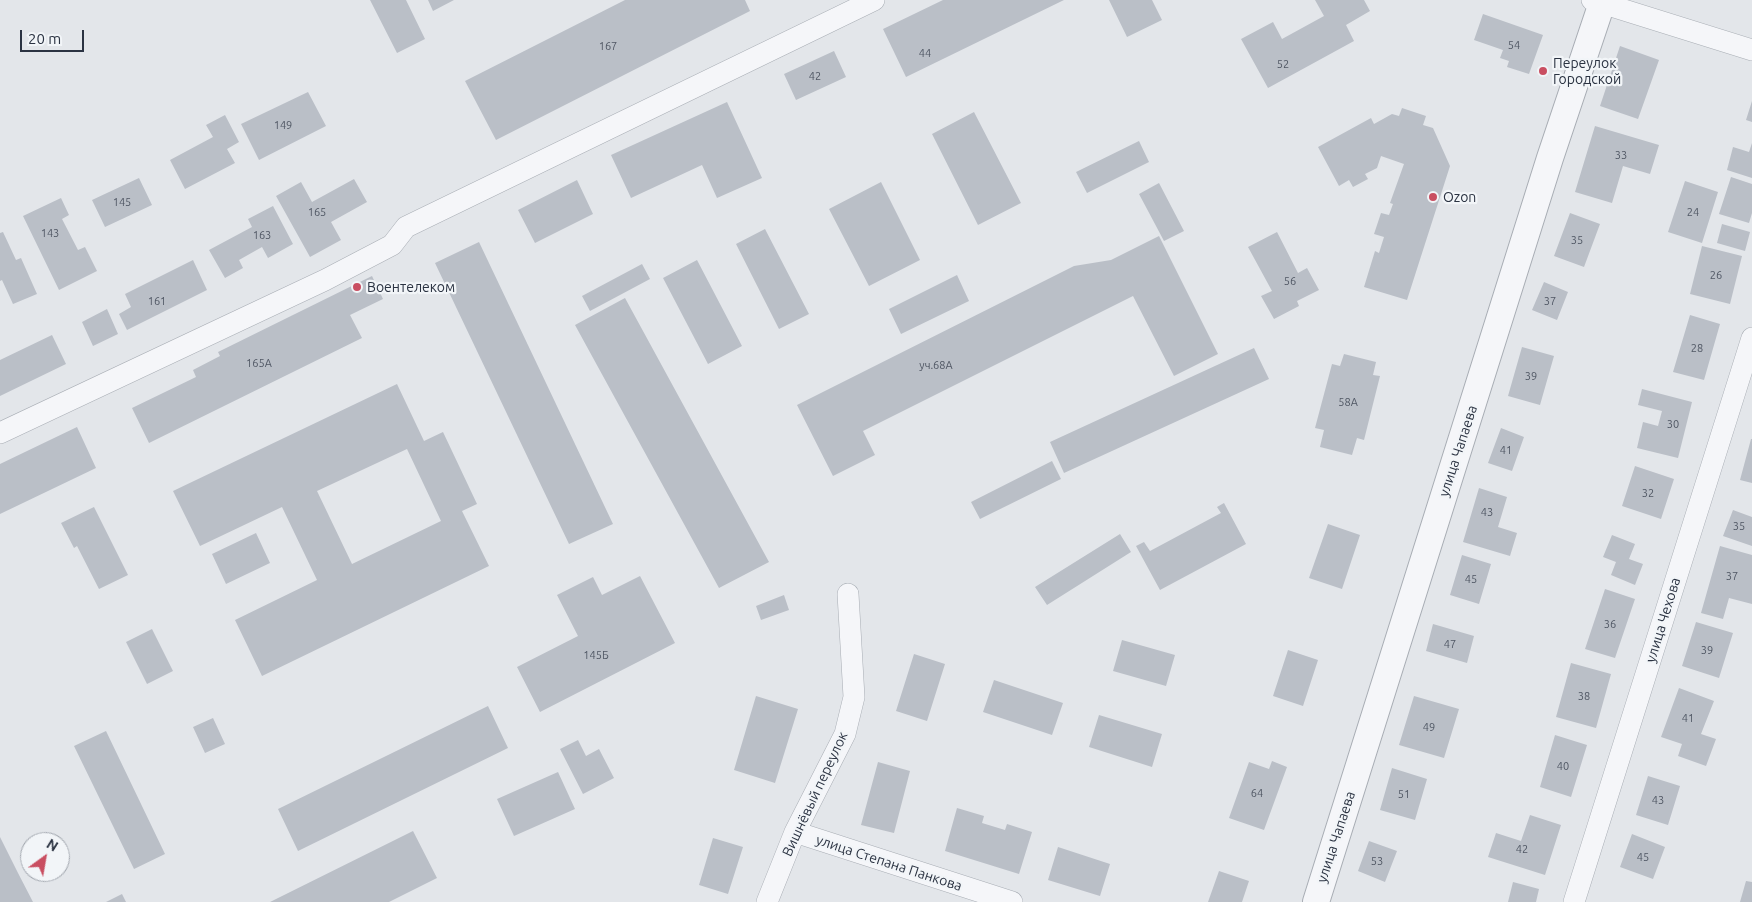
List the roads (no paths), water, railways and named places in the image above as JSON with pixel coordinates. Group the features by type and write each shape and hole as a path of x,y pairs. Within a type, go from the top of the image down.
{"street":[{"path":"0,433 325,280 392,245 406,227 874,0"},
{"path":"1599,1 1752,50"},
{"name":"улица Чапаева","path":"1316,902 1599,1"},
{"name":"улица Чехова","path":"1574,902 1752,338"},
{"name":"Вишнёвый переулок","path":"767,902 795,832 845,734 854,697 848,594"},
{"name":"улица Степана Панкова","path":"795,832 1012,902"}],"place":[{"name":"Переулок Городской","path":"1543,71"},
{"name":"Ozon","path":"1433,197"},
{"name":"Воентелеком","path":"357,287"}]}
